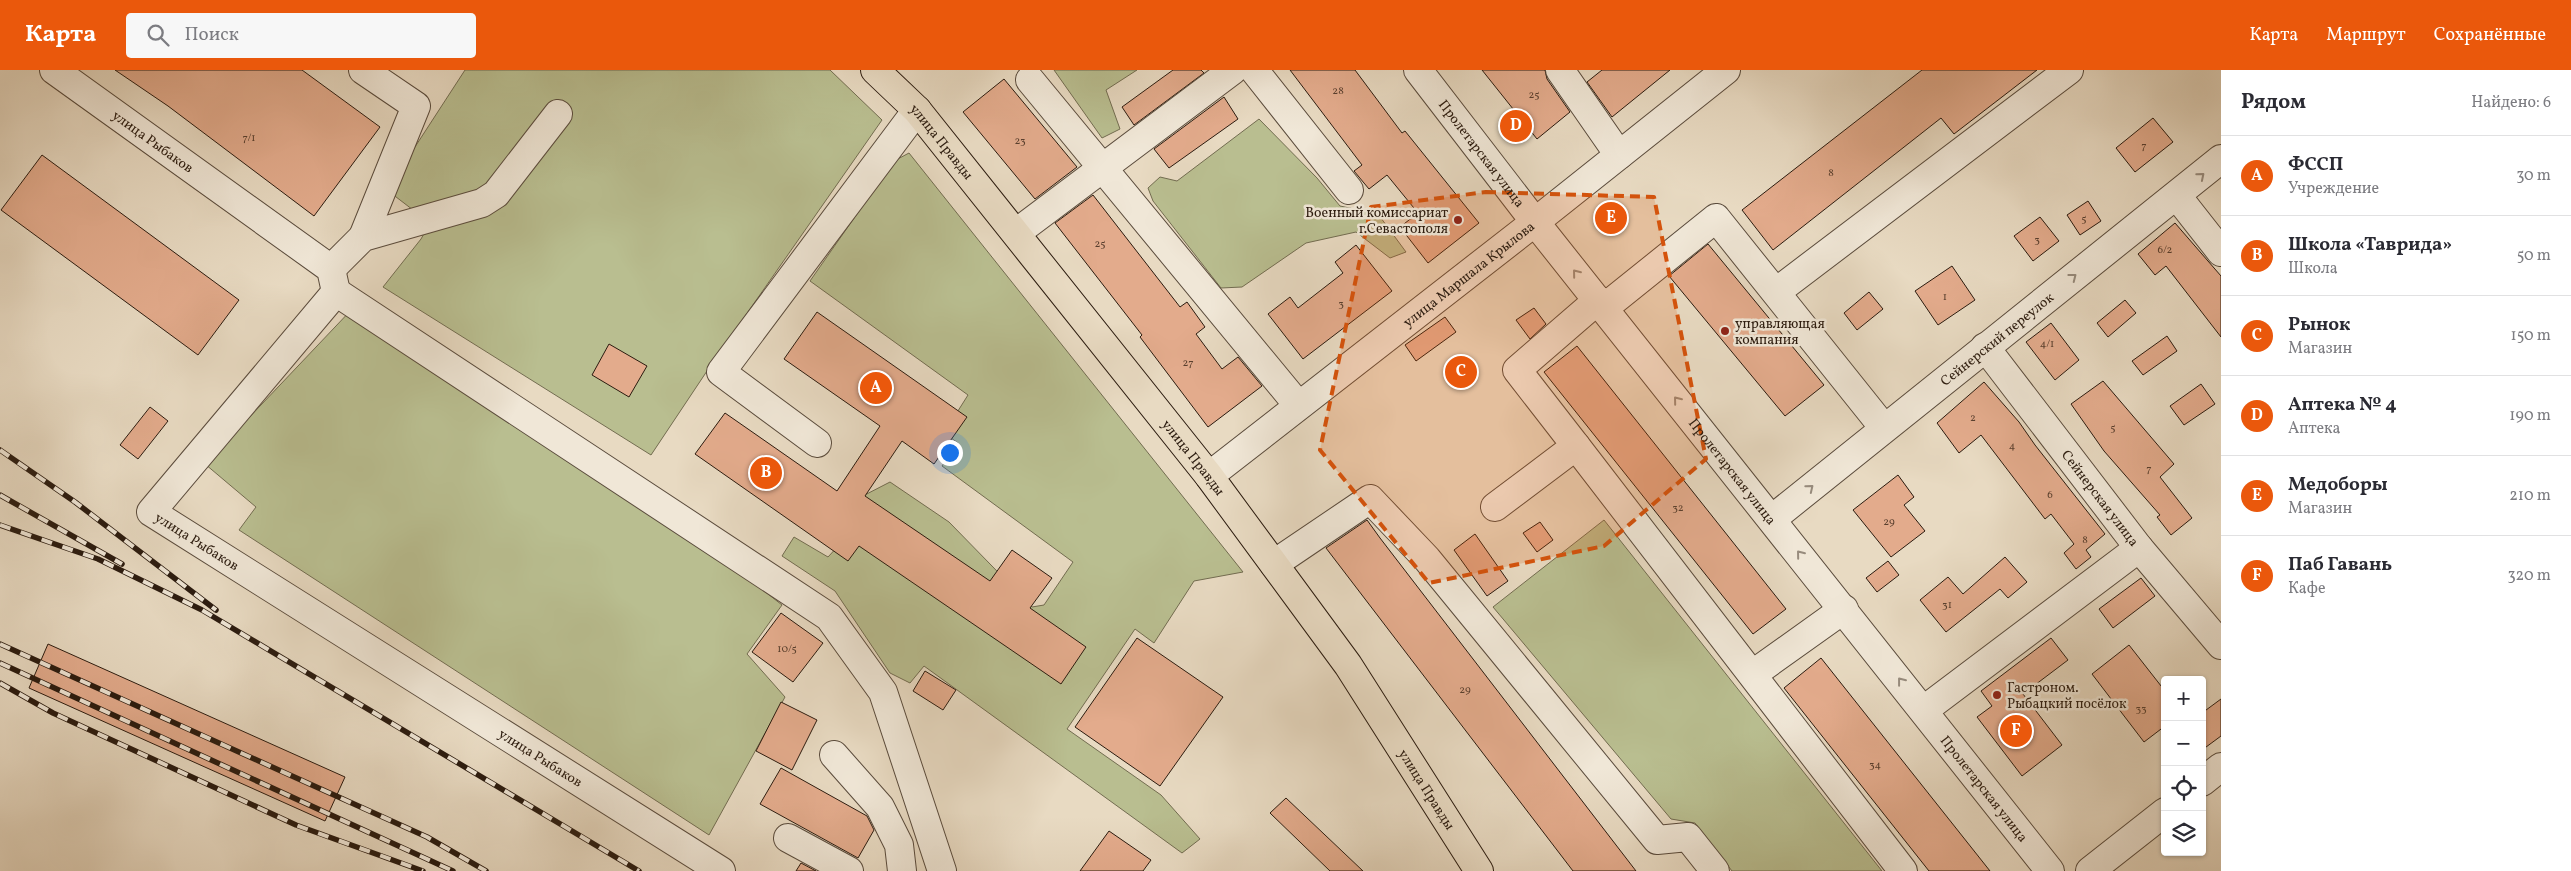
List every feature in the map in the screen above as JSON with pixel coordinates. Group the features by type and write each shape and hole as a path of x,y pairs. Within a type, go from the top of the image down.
{"main road":[{"name":"улица Правды","path":"874,70 917,110 1209,476 1348,665 1479,871"}],"street":[{"name":"улица Рыбаков","path":"54,70 333,281 151,512 721,871"},
{"path":"363,70 416,106 364,237 333,281 829,617 883,692 942,871"},
{"path":"1016,233 1233,70"},
{"path":"1254,70 1350,190"},
{"name":"Пролетарская улица","path":"1418,70 1535,222 2050,871"},
{"name":"улица Маршала Крылова","path":"1209,476 1535,222 1726,70"},
{"path":"1776,292 2069,70"},
{"path":"1568,73 1619,155"},
{"path":"1030,80 1298,405"},
{"path":"817,443 721,372 917,110"},
{"path":"364,237 482,203 496,194 558,114"},
{"name":"Сейнерский переулок","path":"1772,519 2221,159"},
{"path":"2177,196 2221,252"},
{"path":"1884,428 1716,218 1517,370 1903,871"},
{"name":"Сейнерская улица","path":"1985,347 2139,548 2217,634"},
{"path":"1495,507 1576,446"},
{"path":"1274,564 1370,499 1427,559 1657,840 1688,837 1715,871"},
{"path":"1924,710 2139,548"},
{"path":"1753,674 1844,609"},
{"path":"834,755 880,807 899,845 902,871"},
{"path":"2206,779 2221,767"},
{"path":"2090,871 2161,815"},
{"path":"788,838 848,871"}],"highlighted area":[{"path":"1486,192 1654,197 1706,459 1604,546 1429,583 1320,450 1371,207"}],"green space":[{"path":"465,70 830,70 882,120 713,362 651,455 383,287 421,239 430,223 387,190"},
{"path":"1054,70 1137,70 1106,90 1120,129 1102,138"},
{"path":"1259,119 1317,178 1340,206 1378,214 1406,252 1390,258 1356,232 1306,243 1242,287 1221,288 1153,201 1148,188 1160,177 1177,181"},
{"path":"909,153 1243,572 1194,581 1154,643 1135,629 1067,729 1161,795 1200,839 1182,853 924,666 910,683 890,673 835,591 782,556 794,537 828,557 841,543 857,499 890,482 949,522 1032,607 1044,605 1073,562 942,466 958,443 944,433 968,395 810,281 894,161"},
{"path":"354,307 644,496 782,605 747,654 785,697 709,835 239,530 256,507 205,464"},
{"path":"1604,520 1882,871 1732,871 1695,823 1671,819 1493,607"}],"building":[{"path":"115,70 302,70 380,127 314,216 168,106"},
{"path":"1173,70 1201,70 1204,73 1134,125 1122,107"},
{"path":"1290,70 1355,70 1402,133 1405,131 1479,223 1428,263 1400,227 1418,213 1387,175 1369,189 1354,171 1362,165"},
{"path":"1482,70 1545,70 1547,79 1570,112 1537,139"},
{"path":"1602,70 1670,70 1612,117 1587,82"},
{"path":"1922,70 2037,70 1954,134 1941,118 1773,250 1742,210"},
{"path":"1004,79 1077,167 1035,199 963,112"},
{"path":"1224,97 1238,119 1169,168 1154,149"},
{"path":"2153,118 2173,142 2135,172 2116,148"},
{"path":"42,155 239,300 198,355 1,210"},
{"path":"1093,195 1180,307 1187,302 1205,327 1196,334 1222,369 1238,357 1262,386 1208,427 1140,337 1142,335 1055,223"},
{"path":"2088,201 2101,221 2080,235 2067,215"},
{"path":"1614,204 1625,220 1609,232 1598,215"},
{"path":"2040,217 2059,241 2033,261 2014,236"},
{"path":"2175,223 2221,276 2221,337 2166,266 2155,275 2138,254"},
{"path":"1708,244 1824,385 1785,416 1669,276"},
{"path":"1356,245 1392,291 1303,359 1268,314 1290,297 1298,308 1343,273 1335,262"},
{"path":"1952,266 1975,300 1938,325 1915,291"},
{"path":"1869,292 1883,309 1857,330 1844,313"},
{"path":"2125,300 2136,313 2108,337 2097,323"},
{"path":"1534,308 1546,324 1530,339 1516,320"},
{"path":"817,312 967,417 934,464 902,441 865,496 990,581 1012,550 1052,578 1030,608 1086,647 1061,684 859,546 848,561 695,454 725,413 837,491 880,426 784,359"},
{"path":"1445,317 1456,332 1416,361 1405,345"},
{"path":"2051,323 2079,360 2055,380 2026,342"},
{"path":"2167,336 2177,351 2143,375 2132,361"},
{"path":"609,344 647,366 629,397 592,375"},
{"path":"1577,346 1786,609 1753,634 1544,372"},
{"path":"2103,381 2174,464 2160,477 2192,518 2171,535 2157,517 2160,515 2104,451 2071,404"},
{"path":"1984,382 2019,422 2105,534 2086,550 2091,557 2076,569 2064,553 2074,544 2051,514 2045,519 1981,435 1959,453 1937,423"},
{"path":"2201,384 2215,404 2184,425 2170,406"},
{"path":"150,407 168,421 138,459 120,445"},
{"path":"1898,475 1914,497 1904,505 1925,531 1891,557 1853,510"},
{"path":"1367,520 1636,871 1573,871 1326,548"},
{"path":"1540,522 1553,540 1537,552 1523,533"},
{"path":"1475,534 1508,581 1487,596 1454,550"},
{"path":"2005,557 2027,582 2008,598 2000,589 1946,632 1920,600 1948,577 1963,594"},
{"path":"1888,561 1899,575 1877,592 1866,578"},
{"path":"2141,578 2155,596 2113,628 2099,609"},
{"path":"781,613 823,643 793,682 752,652"},
{"path":"1137,638 1223,697 1160,786 1075,727"},
{"path":"2051,638 2068,660 2023,694 2062,745 2022,776 1977,717 1992,706 1981,691"},
{"path":"48,644 345,777 325,821 29,688"},
{"path":"2129,645 2161,686 2161,729 2144,742 2092,674"},
{"path":"1821,658 1990,871 1929,871 1784,688"},
{"path":"925,671 956,690 943,710 913,691"},
{"path":"2221,699 2221,736 2206,747 2206,721 2206,710"},
{"path":"781,702 817,720 792,770 756,751"},
{"path":"781,768 867,816 874,830 858,858 760,804"},
{"path":"1286,798 1363,871 1330,871 1270,813"},
{"path":"1109,831 1151,860 1143,871 1080,871"},
{"path":"801,863 816,871 796,871"}],"railway":[{"path":"0,450 75,502 216,610"},
{"path":"0,495 122,564"},
{"path":"0,525 98,559 202,610 639,871"},
{"path":"0,644 427,837 486,871"},
{"path":"0,663 453,871"},
{"path":"0,683 53,713 296,825 423,871"}],"place":[{"name":"Аптека № 4","path":"1516,126"},
{"name":"Медоборы","path":"1611,218"},
{"name":"Военный комиссариат г.Севастополя","path":"1458,220"},
{"name":"управляющая компания","path":"1725,331"},
{"name":"Рынок","path":"1461,372"},
{"name":"ФССП","path":"876,388"},
{"name":"Школа «Таврида»","path":"766,473"},
{"name":"Гастроном. Рыбацкий посёлок","path":"1997,695"},
{"name":"Паб Гавань","path":"2016,731"}]}
